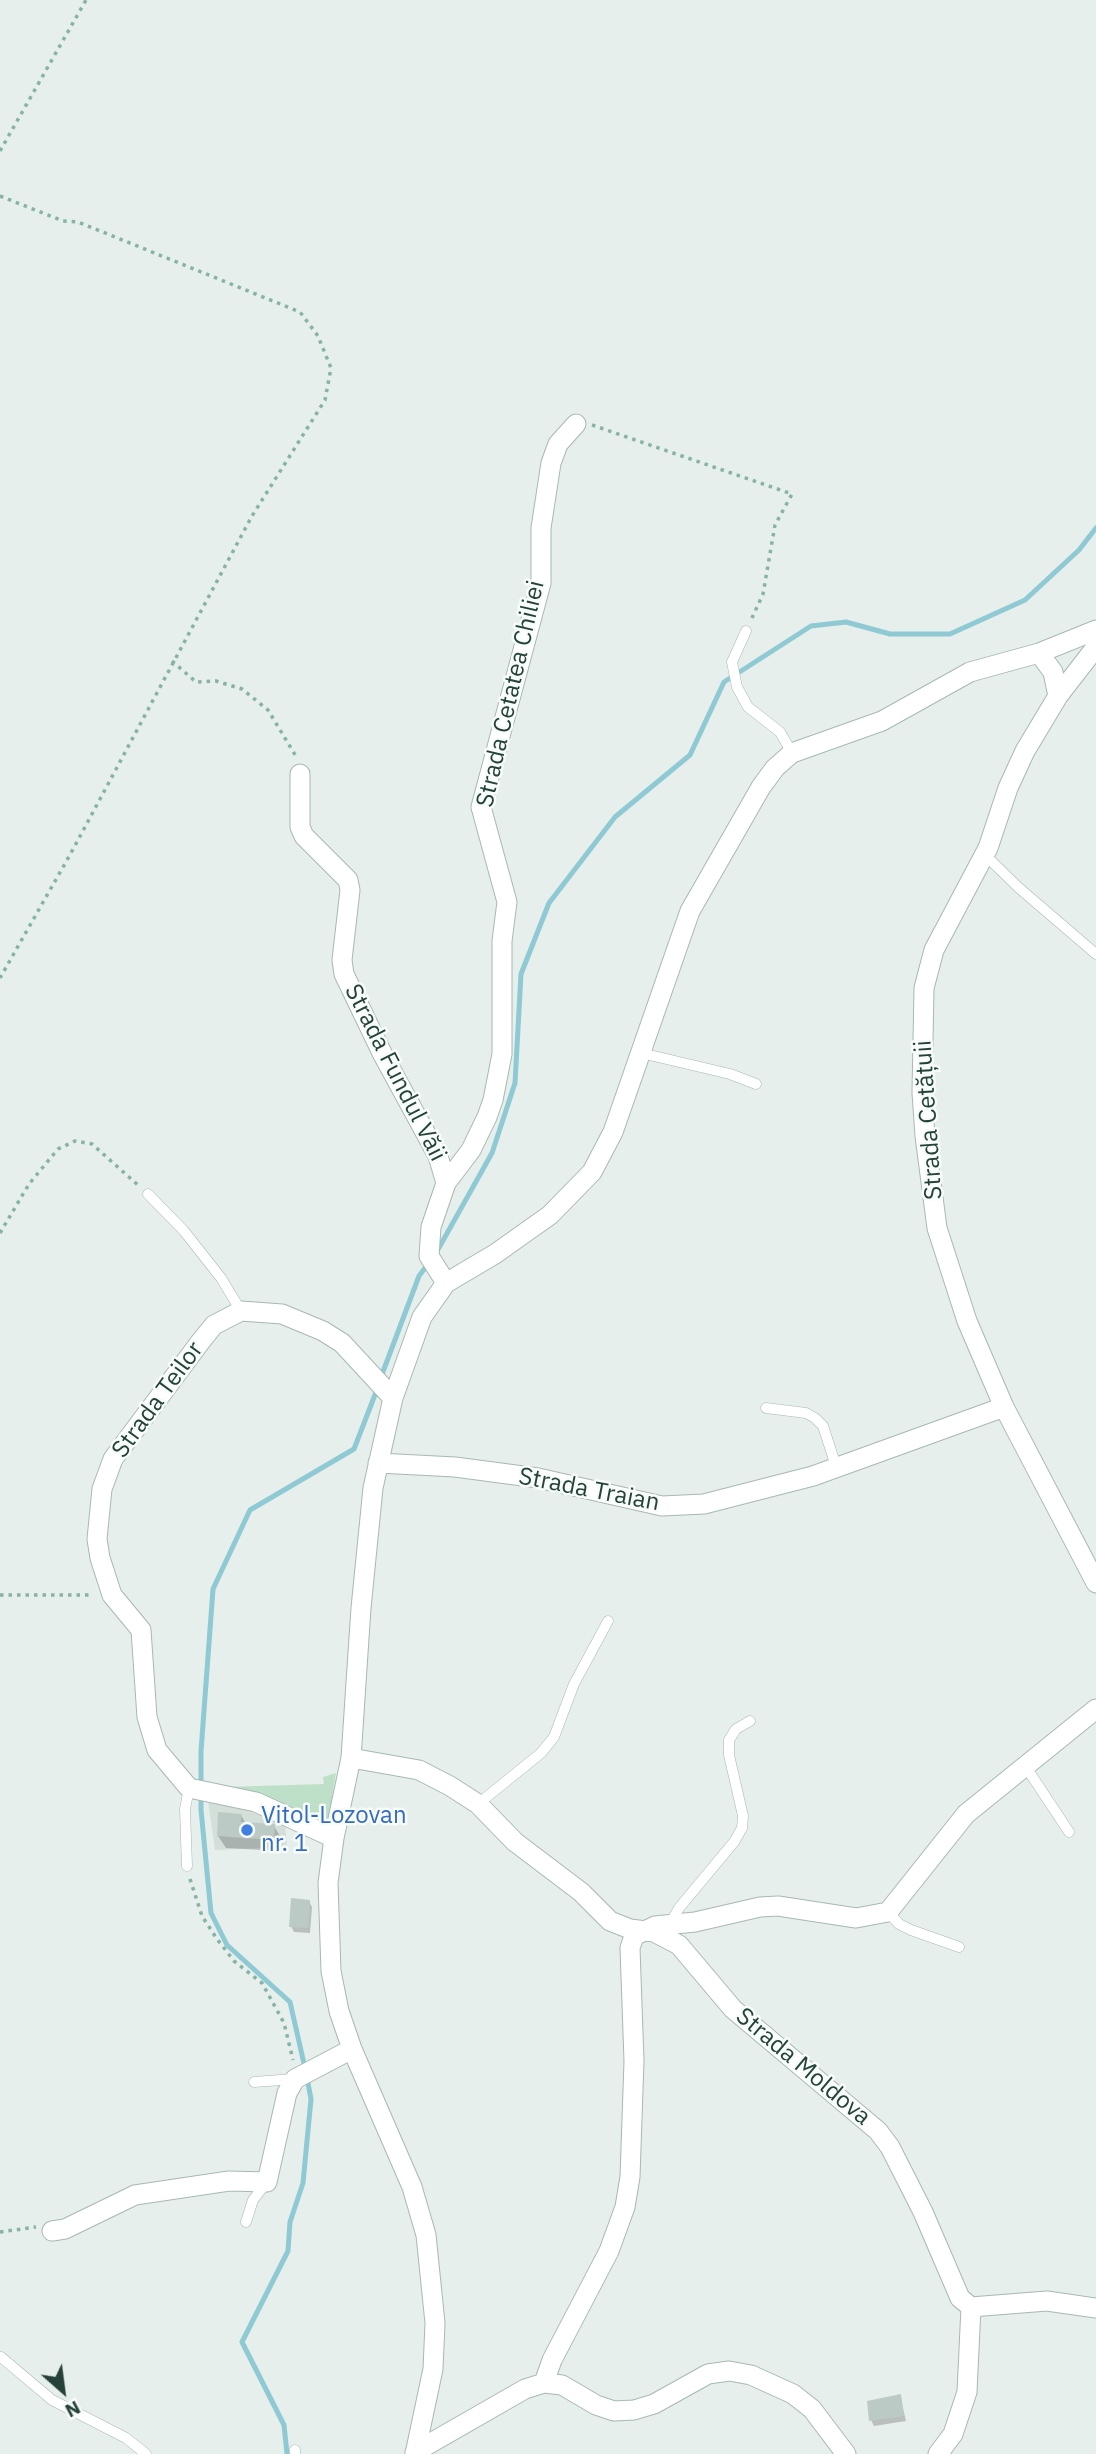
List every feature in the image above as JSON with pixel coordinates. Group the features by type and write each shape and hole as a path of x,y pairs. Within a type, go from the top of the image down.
{"street":[{"name":"Strada Cetatea Chiliei","path":"437,1270 431,1227 446,1183 480,1133 494,1100 502,1054 502,941 507,902 481,807 541,583 541,528 551,463 558,444 576,424"},
{"path":"415,2453 433,2369 435,2323 426,2235 412,2187 352,2049 339,2011 331,1971 328,1884 334,1838 351,1758 368,1524 378,1463 384,1387 422,1317 437,1270 495,1254 550,1215 592,1172 612,1132 690,911 761,787 792,753 882,721 970,672 1039,653 1096,630"},
{"name":"Strada Cetățuii","path":"1096,647 1058,696 1025,751 1008,788 985,855 934,950 924,988 922,1093 937,1228 967,1321 1004,1407 1096,1583"},
{"path":"1039,653 1053,672 1058,696"},
{"name":"Strada Fundul Văii","path":"300,774 303,790 300,827 304,836 348,880 349,903 342,960 347,982 438,1156 446,1183"},
{"path":"242,1311 260,1310 304,1321 342,1343 384,1387"},
{"name":"Strada Teilor","path":"189,1788 157,1750 151,1736 141,1630 112,1595 97,1539 102,1489 109,1468 208,1333 227,1316 242,1311"},
{"name":"Strada Traian","path":"378,1463 455,1467 538,1478 662,1506 704,1504 836,1466 1004,1407"},
{"path":"544,2383 552,2360 609,2251 625,2207 630,2178 634,2061 630,1948 634,1936 642,1930 671,1922 695,1922 778,1906 856,1918 888,1912 966,1814 1096,1709"},
{"name":"Strada Moldova","path":"351,1758 419,1770 478,1804 515,1842 581,1892 610,1922 667,1937 678,1945 733,2009 878,2131 890,2147 923,2212 960,2298 971,2307"},
{"path":"189,1788 256,1802 334,1838"},
{"path":"52,2231 65,2229 135,2195 229,2181 267,2182 287,2093 295,2079 352,2049"},
{"path":"938,2454 953,2434 967,2392 971,2307 1047,2301 1096,2308"},
{"path":"415,2453 525,2389 544,2383 562,2385 596,2405 614,2411 634,2410 654,2404 708,2374 729,2371 751,2375 793,2394 812,2409 846,2454"}],"lane":[{"path":"746,631 733,662 737,687 748,707 780,732 792,753"},
{"path":"985,855 1096,954"},
{"path":"641,1053 730,1074 756,1084"},
{"path":"148,1194 184,1231 221,1278 242,1311"},
{"path":"766,1408 806,1413 815,1418 823,1426 836,1466"},
{"path":"478,1804 541,1753 554,1737 574,1684 608,1621"},
{"path":"671,1922 741,1828 743,1816 729,1755 729,1740 736,1730 750,1721"},
{"path":"1026,1767 1069,1832"},
{"path":"187,1866 185,1809 189,1788"},
{"path":"888,1912 899,1924 911,1930 959,1947"},
{"path":"254,2082 295,2079"},
{"path":"246,2222 253,2200 267,2182"},
{"path":"1,2357 43,2394 126,2438 146,2454"}],"path":[{"path":"0,151 86,0"},
{"path":"0,196 63,220 78,222 300,312 317,337 331,369 325,400 252,516 71,853 0,978"},
{"path":"576,424 601,426 792,494 775,525 763,594 746,631"},
{"path":"172,661 196,682 216,681 242,689 268,710 296,755 300,774"},
{"path":"0,1233 29,1184 58,1149 75,1141 92,1144 148,1194"},
{"path":"0,1595 112,1595"},
{"path":"187,1866 202,1916 234,1961 262,1983 284,2023 295,2079"},
{"path":"0,2232 35,2227 52,2231"}],"shaded area":[{"path":"208,1801 229,1804 285,1824 287,1847 215,1850"}],"green space":[{"path":"336,1773 328,1823 267,1798 224,1787 324,1784 323,1777"}],"building":[{"path":"218,1812 242,1814 241,1822 275,1824 274,1840 217,1836"},
{"path":"291,1898 310,1900 308,1928 289,1927"},
{"path":"901,2394 904,2416 869,2421 867,2401"}],"waterway":[{"path":"436,1253 492,1153 515,1083 521,974 549,903 615,817 690,755 724,682 811,626 846,622 890,634 950,634 1025,600 1079,550 1096,528"},
{"path":"381,1377 419,1276 428,1264"},
{"path":"305,2068 290,2002 227,1945 211,1913 201,1810 201,1751 213,1589 250,1510 354,1449 378,1387"},
{"path":"287,2454 284,2425 242,2342 288,2251 290,2222 303,2183 311,2099 307,2078"}],"place":[{"name":"Vitol-Lozovan nr. 1","path":"247,1830"}]}
